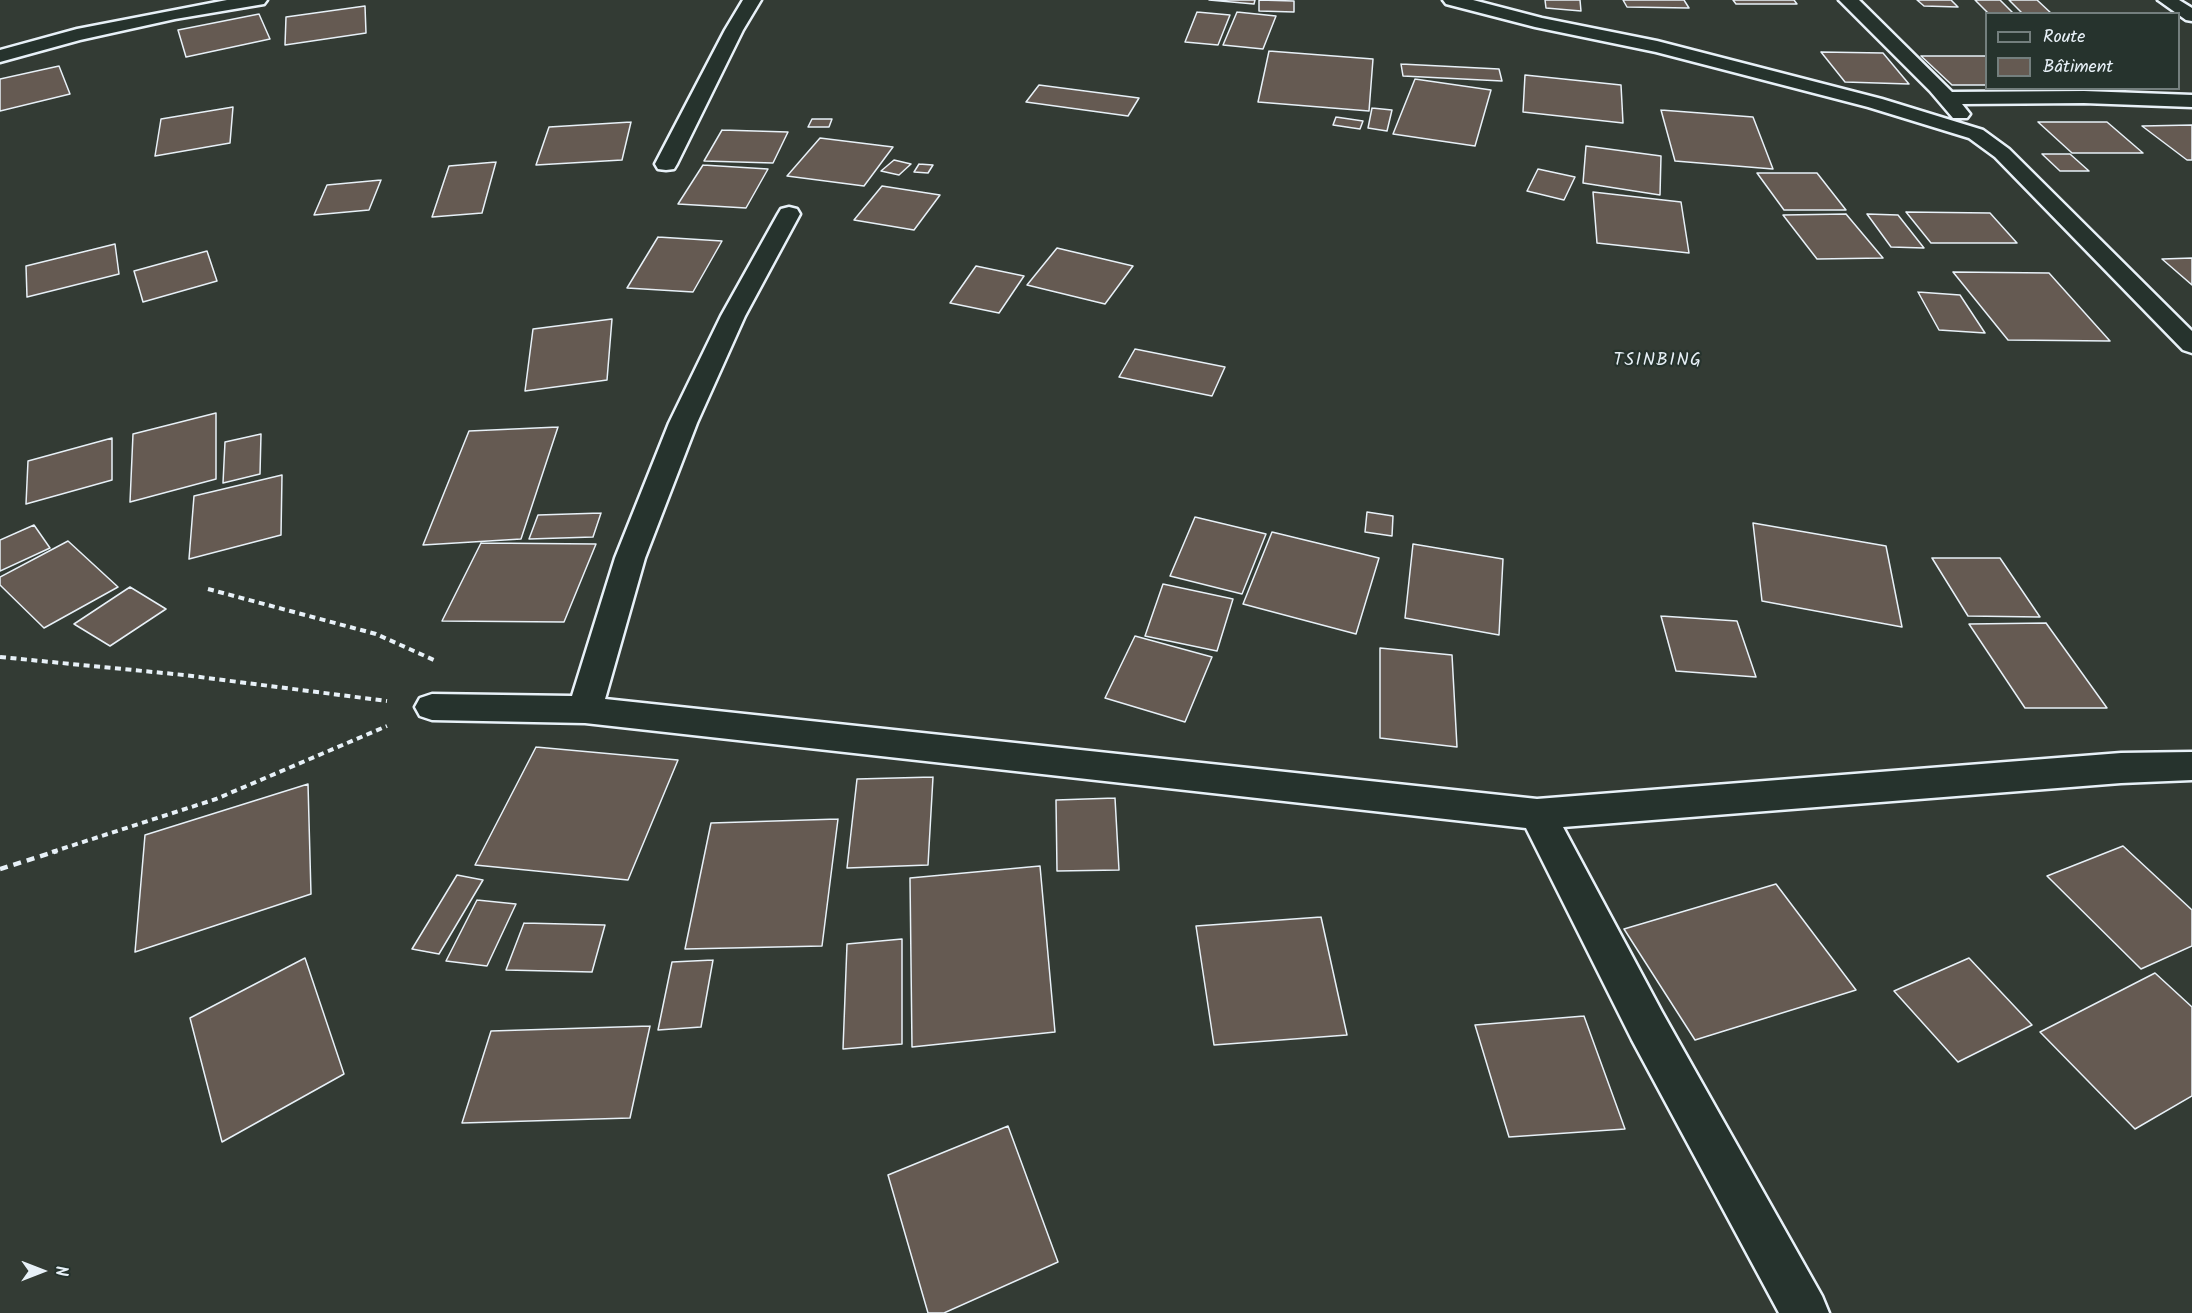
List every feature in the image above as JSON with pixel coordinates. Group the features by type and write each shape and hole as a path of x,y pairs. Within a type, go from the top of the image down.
{"street":[{"path":"0,56 77,35 175,14 258,0"},
{"path":"666,164 734,30 752,0"},
{"path":"1452,0 1541,23 1657,47 1875,103 1976,134"},
{"path":"1848,0 1868,17 1947,98 1976,134 2002,153 2192,345"},
{"path":"2167,0 2192,16"},
{"path":"1947,98 2084,97 2192,101"},
{"path":"585,710 630,558 683,423 733,316 789,214"},
{"path":"432,707 585,710 1537,814 2121,768 2192,766"},
{"path":"1537,814 1647,1026 1805,1313"}],"path":[{"path":"208,589 376,634 440,662"},
{"path":"0,657 184,675 432,707"},
{"path":"0,869 216,799 432,707"}],"building":[{"path":"1209,0 1255,0 1254,4"},
{"path":"1259,0 1294,1 1294,12 1259,11"},
{"path":"1545,0 1580,0 1581,11 1546,8"},
{"path":"1623,0 1684,0 1689,8 1627,7"},
{"path":"1733,0 1794,0 1797,4 1736,4"},
{"path":"1917,0 1951,0 1958,7 1924,6"},
{"path":"1975,0 2000,0 2012,12 1987,12"},
{"path":"2009,0 2037,0 2050,12 2021,12"},
{"path":"365,6 366,33 285,45 286,17"},
{"path":"1197,12 1230,15 1218,45 1185,42"},
{"path":"1237,12 1276,16 1263,49 1223,45"},
{"path":"259,14 270,39 186,57 178,30"},
{"path":"1269,51 1373,59 1369,111 1258,102"},
{"path":"1821,52 1883,53 1909,84 1845,82"},
{"path":"1921,56 1985,56 1985,85 1952,85"},
{"path":"1401,64 1499,69 1502,81 1403,76"},
{"path":"59,66 70,94 0,111 0,79"},
{"path":"1525,75 1621,85 1623,123 1523,112"},
{"path":"1415,79 1491,90 1475,146 1393,134"},
{"path":"1039,85 1139,98 1128,116 1026,102"},
{"path":"233,107 230,143 155,156 161,119"},
{"path":"1372,108 1392,110 1387,131 1368,128"},
{"path":"1661,110 1753,117 1773,169 1675,161"},
{"path":"1336,117 1363,121 1360,129 1333,125"},
{"path":"812,119 832,119 829,127 808,127"},
{"path":"631,122 622,160 536,165 549,127"},
{"path":"2038,122 2107,122 2143,153 2072,153"},
{"path":"2192,125 2192,160 2187,160 2142,126"},
{"path":"722,130 788,132 773,163 704,161"},
{"path":"820,138 893,147 864,186 787,176"},
{"path":"1586,146 1661,156 1660,195 1583,183"},
{"path":"2042,154 2070,154 2089,171 2060,171"},
{"path":"894,160 911,164 899,175 881,171"},
{"path":"496,162 482,213 432,217 449,166"},
{"path":"919,164 933,165 928,173 914,172"},
{"path":"703,165 768,169 746,208 678,204"},
{"path":"1538,169 1575,177 1564,200 1527,191"},
{"path":"1757,173 1817,173 1846,210 1784,210"},
{"path":"381,180 369,210 314,215 327,185"},
{"path":"882,186 940,195 914,230 854,220"},
{"path":"1593,192 1681,202 1689,253 1597,243"},
{"path":"1906,212 1990,213 2017,243 1931,243"},
{"path":"1846,214 1883,258 1817,259 1783,215"},
{"path":"1867,214 1898,215 1924,248 1891,247"},
{"path":"658,237 722,241 693,292 627,288"},
{"path":"115,244 119,274 27,297 26,266"},
{"path":"1057,248 1133,266 1105,304 1027,285"},
{"path":"207,251 217,281 143,302 134,271"},
{"path":"2192,258 2192,285 2162,259"},
{"path":"976,266 1024,276 999,313 950,303"},
{"path":"1953,272 2049,273 2110,341 2008,340"},
{"path":"1918,292 1960,295 1985,333 1939,330"},
{"path":"612,319 607,380 525,391 533,329"},
{"path":"1135,349 1225,367 1212,396 1119,377"},
{"path":"216,413 216,479 130,502 133,434"},
{"path":"558,427 521,539 423,545 469,431"},
{"path":"261,434 260,474 223,483 225,442"},
{"path":"112,438 112,480 26,504 28,461"},
{"path":"282,475 281,535 189,559 194,496"},
{"path":"1367,512 1393,516 1392,536 1365,532"},
{"path":"601,513 593,537 529,539 538,515"},
{"path":"1195,517 1266,534 1242,594 1170,576"},
{"path":"1753,523 1886,546 1902,627 1762,601"},
{"path":"34,525 50,548 0,571 0,540"},
{"path":"1272,532 1379,558 1356,634 1243,604"},
{"path":"68,541 118,587 44,628 0,585 0,577"},
{"path":"481,543 596,544 564,622 442,621"},
{"path":"1413,544 1503,559 1499,635 1405,618"},
{"path":"1932,558 2000,558 2040,617 1968,616"},
{"path":"1163,584 1233,599 1217,651 1145,636"},
{"path":"130,587 166,609 110,646 74,624"},
{"path":"1661,616 1737,621 1756,677 1676,671"},
{"path":"2046,623 2107,708 2025,708 1969,624"},
{"path":"1135,636 1212,657 1185,722 1105,698"},
{"path":"1380,648 1452,655 1457,747 1380,738"},
{"path":"536,747 678,760 628,880 475,865"},
{"path":"933,777 928,865 847,868 857,779"},
{"path":"308,784 311,894 135,952 145,835"},
{"path":"1115,798 1119,870 1057,871 1056,800"},
{"path":"838,819 822,946 685,949 711,823"},
{"path":"2123,846 2192,910 2192,946 2141,969 2047,876"},
{"path":"1040,866 1055,1032 912,1047 910,878"},
{"path":"457,875 483,880 439,954 412,949"},
{"path":"1776,884 1856,990 1695,1040 1624,929"},
{"path":"477,900 516,904 487,966 446,961"},
{"path":"1321,917 1347,1035 1214,1045 1196,926"},
{"path":"524,923 605,925 592,972 506,970"},
{"path":"902,939 902,1044 843,1049 847,944"},
{"path":"305,958 344,1074 222,1142 190,1018"},
{"path":"1969,958 2032,1025 1958,1062 1894,991"},
{"path":"713,960 701,1027 658,1030 672,962"},
{"path":"2155,973 2192,1007 2192,1096 2135,1129 2040,1032"},
{"path":"1584,1016 1625,1129 1509,1137 1475,1025"},
{"path":"650,1026 630,1118 462,1123 491,1031"},
{"path":"1008,1126 1058,1262 944,1313 928,1313 888,1175"}],"district":[{"name":"TSINBING","path":"1658,362"}]}
